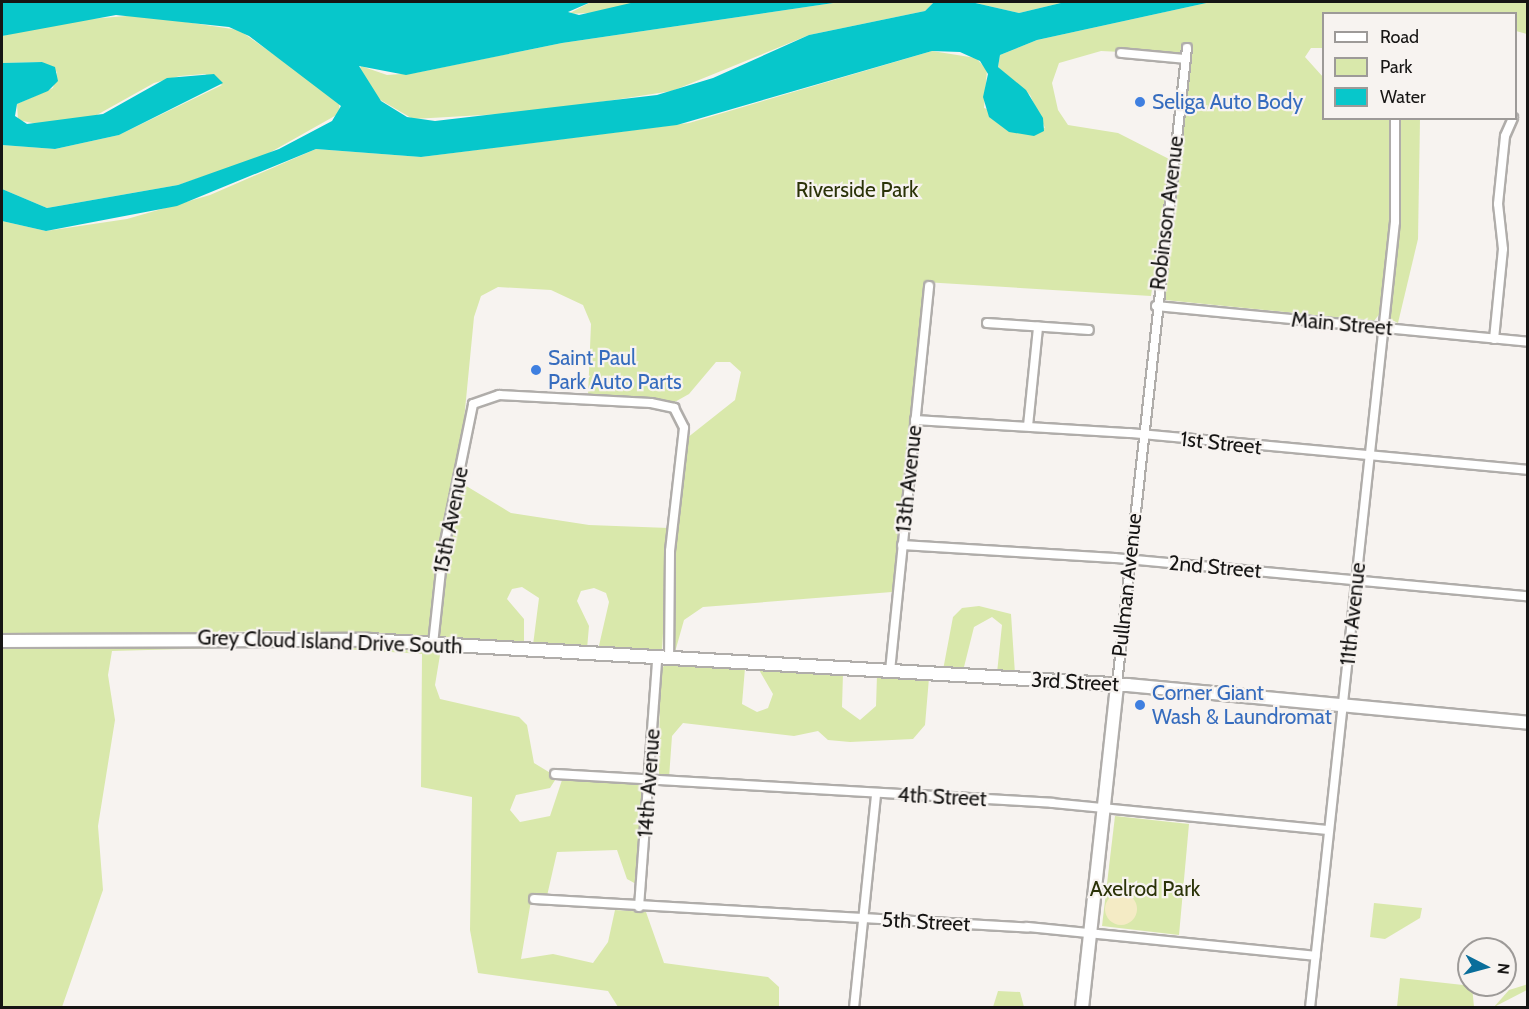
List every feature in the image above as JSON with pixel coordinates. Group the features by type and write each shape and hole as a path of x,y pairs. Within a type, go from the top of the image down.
{"street":[{"name":"Robinson Avenue","path":"1156,306 1187,48"},
{"path":"1121,53 1186,59"},
{"name":"11th Avenue","path":"1310,1008 1395,212 1395,120"},
{"path":"1494,339 1503,249 1498,204 1506,134 1512,120"},
{"name":"13th Avenue","path":"890,671 929,286"},
{"name":"Main Street","path":"1156,306 1527,342"},
{"name":"Pullman Avenue","path":"1082,1008 1156,306"},
{"path":"987,323 1089,330"},
{"path":"1028,426 1038,327"},
{"name":"14th Avenue","path":"478,400 499,395 651,404 680,414 684,434 670,551 663,659 639,907"},
{"name":"15th Avenue","path":"433,644 442,552 469,414 478,400"},
{"name":"1st Street","path":"915,420 1143,434 1369,459 1527,470"},
{"name":"2nd Street","path":"902,545 1130,559 1356,582 1527,596"},
{"name":"Grey Cloud Island Drive South","path":"2,641 304,637 663,659"},
{"name":"3rd Street","path":"663,659 1117,684 1527,723"},
{"name":"4th Street","path":"555,774 651,782 1103,808 1329,830"},
{"path":"854,1008 876,794"},
{"name":"5th Street","path":"534,899 1090,933 1316,956"}],"green space":[{"path":"591,2 635,2 607,12 568,14"},
{"path":"840,2 934,2 925,11 809,35 672,91 536,112 413,119 377,98 359,71 361,66 387,75 415,73 562,43"},
{"path":"971,2 1065,2 1019,13"},
{"name":"Riverside Park","path":"1211,2 1527,2 1527,34 1517,31 1517,12 1322,12 1322,48 1311,48 1305,57 1322,76 1322,120 1393,120 1394,210 1381,312 1374,321 1165,300 1193,46 1184,43 1182,55 1101,51 1059,63 1052,83 1058,110 1068,125 1118,133 1171,160 1151,296 924,282 892,592 703,607 684,620 675,652 672,561 687,438 735,400 741,372 730,362 716,362 689,394 673,403 588,396 591,324 583,305 551,290 498,287 481,296 474,317 461,451 429,637 274,631 2,636 2,221 46,231 127,219 210,195 316,149 421,157 689,123 932,51 976,58 987,70 984,108 1045,128 1030,95 998,67 1000,55 1037,40"},
{"path":"139,15 239,30 327,92 339,103 340,113 262,157 178,185 47,208 2,189 2,145 55,149 119,135 222,85 205,74 180,76 154,83 95,116 42,125 18,120 17,104 53,88 57,72 42,62 2,63 2,36 64,21"},
{"path":"1397,120 1420,120 1418,239 1398,323 1388,318"},
{"path":"463,484 511,513 589,525 669,528 662,651 598,650 609,602 606,593 594,588 581,591 577,601 589,626 587,649 533,645 539,598 522,587 512,589 507,599 524,619 524,645 439,638 448,541"},
{"path":"979,606 1011,614 1015,674 997,673 1002,625 992,617 974,627 963,671 943,670 953,617 962,608"},
{"path":"287,642 441,649 435,685 440,699 519,717 527,725 534,763 557,777 550,788 516,795 510,810 520,822 550,816 563,777 645,785 638,885 627,879 617,850 557,852 547,896 532,895 521,959 553,954 593,963 608,942 615,910 646,912 664,963 768,977 779,987 779,1007 618,1007 608,991 478,973 470,930 472,797 421,787 422,654 296,646 112,651 108,675 115,720 98,826 103,890 62,1007 2,1007 2,646"},
{"path":"665,664 745,668 742,704 757,712 768,708 773,694 758,668 843,673 842,707 860,720 876,706 877,675 929,678 925,725 913,739 850,742 828,740 818,731 794,736 683,723 672,736 669,778 659,777 660,672"},
{"name":"Axelrod Park","path":"1115,816 1189,824 1179,935 1102,926"},
{"path":"1374,903 1422,908 1420,918 1385,939 1370,937"},
{"path":"1400,978 1457,984 1457,997 1473,997 1474,1007 1397,1007"},
{"path":"1528,984 1527,990 1517,995 1517,987"},
{"path":"998,991 1020,992 1024,1007 993,1007"},
{"path":"1503,997 1513,997 1494,1007"}],"sand":[{"path":"1121,893 1132,898 1137,909 1132,920 1121,925 1110,920 1105,909 1110,898"}],"water":[{"path":"2,2 591,2 568,12 579,15 635,2 840,2 562,43 406,75 359,66 381,101 407,117 435,121 657,95 713,78 809,35 925,11 934,2 971,2 1019,13 1065,2 1211,2 1037,40 1000,55 998,67 1026,90 1043,118 1044,131 1034,136 1009,132 989,117 983,97 988,74 980,61 960,52 932,51 677,125 421,157 316,149 177,206 46,231 2,221 2,189 47,208 178,185 279,149 332,121 341,106 249,36 229,27 116,15 2,36"},
{"path":"42,62 55,67 58,81 48,91 17,104 15,116 27,124 103,114 167,78 214,74 223,83 119,135 55,149 2,145 2,63"}],"place":[{"name":"Seliga Auto Body","path":"1140,102"},
{"name":"Saint Paul Park Auto Parts","path":"536,370"},
{"name":"Corner Giant Wash & Laundromat","path":"1140,705"}]}
